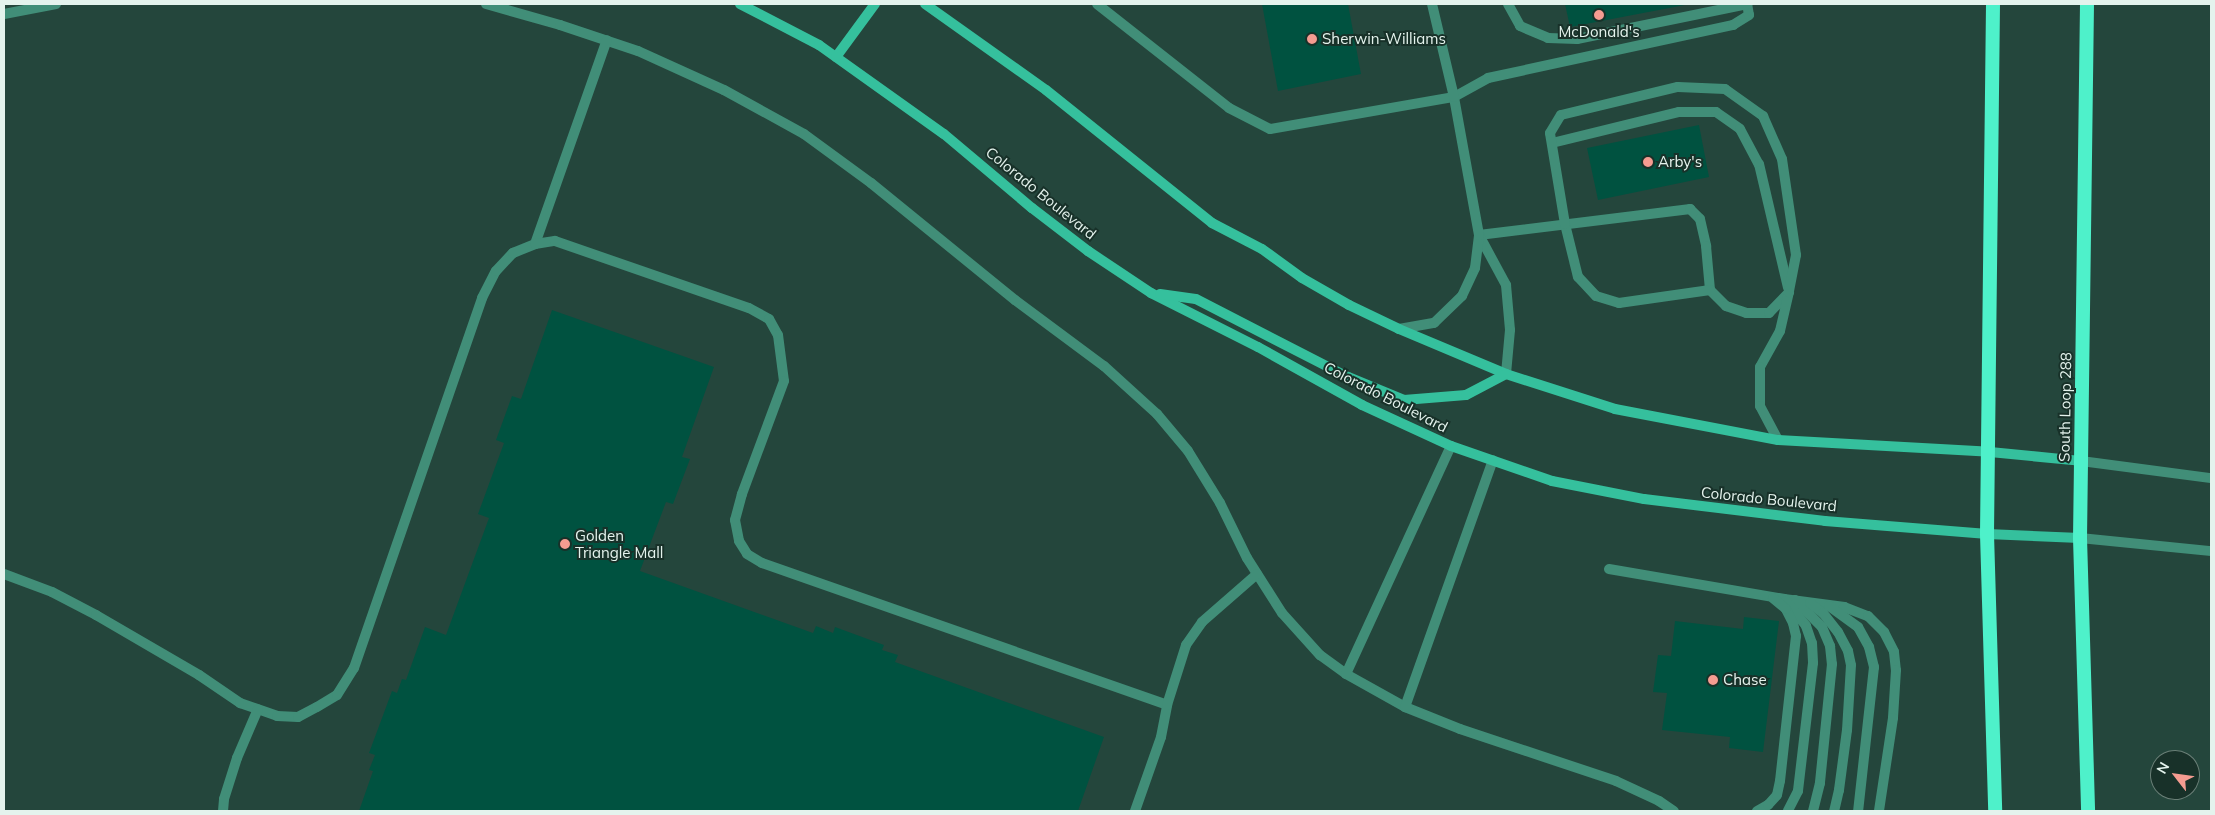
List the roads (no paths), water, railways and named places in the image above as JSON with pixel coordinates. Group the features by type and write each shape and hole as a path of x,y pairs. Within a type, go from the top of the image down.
{"highway":[{"path":"1993,4 1990,452 1987,534 1995,811"},
{"name":"South Loop 288","path":"2087,4 2080,538 2088,811"}],"main road":[{"name":"Colorado Boulevard","path":"740,4 819,45 944,134 1032,208 1088,251 1151,293 1258,347 1362,405 1451,446 1552,481 1644,499 1825,521 1987,534 2080,538"},
{"path":"836,57 875,4"},
{"path":"925,4 1046,90 1212,223 1262,249 1302,278 1349,305 1399,329 1506,374 1615,409 1778,440 1990,452 2080,461"},
{"path":"1151,293 1196,299 1348,377 1404,400 1466,395 1506,374"}],"street":[{"path":"4,14 56,4"},
{"path":"486,4 638,51 724,90 804,134 871,182 1015,300 1104,366 1157,414 1188,451 1220,503 1257,574 1282,614 1320,655 1346,674 1405,707 1460,729 1616,781 1659,801 1674,811"},
{"path":"1097,4 1229,108 1270,129 1454,97 1488,78 1733,25 1749,14 1747,4 1577,39 1548,38 1520,26 1498,4"},
{"path":"1399,329 1434,323 1462,296 1475,268 1479,235 1454,97 1432,4"},
{"path":"1508,4 1520,26"},
{"path":"535,244 607,40"},
{"path":"1710,290 1619,303 1596,296 1578,277 1565,224 1550,133 1561,114 1678,87 1724,89 1762,116 1782,159 1796,255 1780,332 1760,367 1760,406 1778,440"},
{"path":"1552,143 1679,112 1716,112 1740,129 1759,164 1789,292"},
{"path":"1479,235 1690,209 1700,220 1706,246 1710,290 1726,306 1746,312 1768,313 1789,292"},
{"path":"1479,235 1506,285 1510,330 1506,374"},
{"path":"4,574 52,592 96,615 199,675 240,703 277,716 298,717 337,695 354,668 482,298 496,271 513,253 535,244 555,241 581,248 749,308 768,319 778,335 784,381 742,494 735,520 739,541 747,554 762,563 1167,705"},
{"path":"1346,674 1451,446"},
{"path":"1405,707 1493,460"},
{"path":"2080,461 2211,478"},
{"name":"Colorado Boulevard","path":"2080,538 2211,551"},
{"path":"1609,569 1789,600 1844,607 1868,616 1884,632 1894,652 1893,718 1879,811"},
{"path":"1135,811 1161,737 1167,705 1186,645 1202,622 1257,574"},
{"path":"1758,811 1768,805 1777,795 1796,636 1793,623 1786,609 1771,597"},
{"path":"1788,811 1798,791 1812,663 1812,643 1806,626 1789,600"},
{"path":"1789,600 1822,627 1830,646 1832,664 1820,783 1813,811"},
{"path":"1808,602 1823,613 1838,632 1848,651 1851,666 1840,790 1834,811"},
{"path":"1827,605 1858,628 1868,647 1874,667 1858,811"},
{"path":"223,811 224,799 237,758 258,709"}],"place":[{"name":"McDonald's","path":"1599,15"},
{"name":"Sherwin-Williams","path":"1312,39"},
{"name":"Arby's","path":"1648,162"},
{"name":"Golden Triangle Mall","path":"565,544"},
{"name":"Chase","path":"1713,680"}]}
